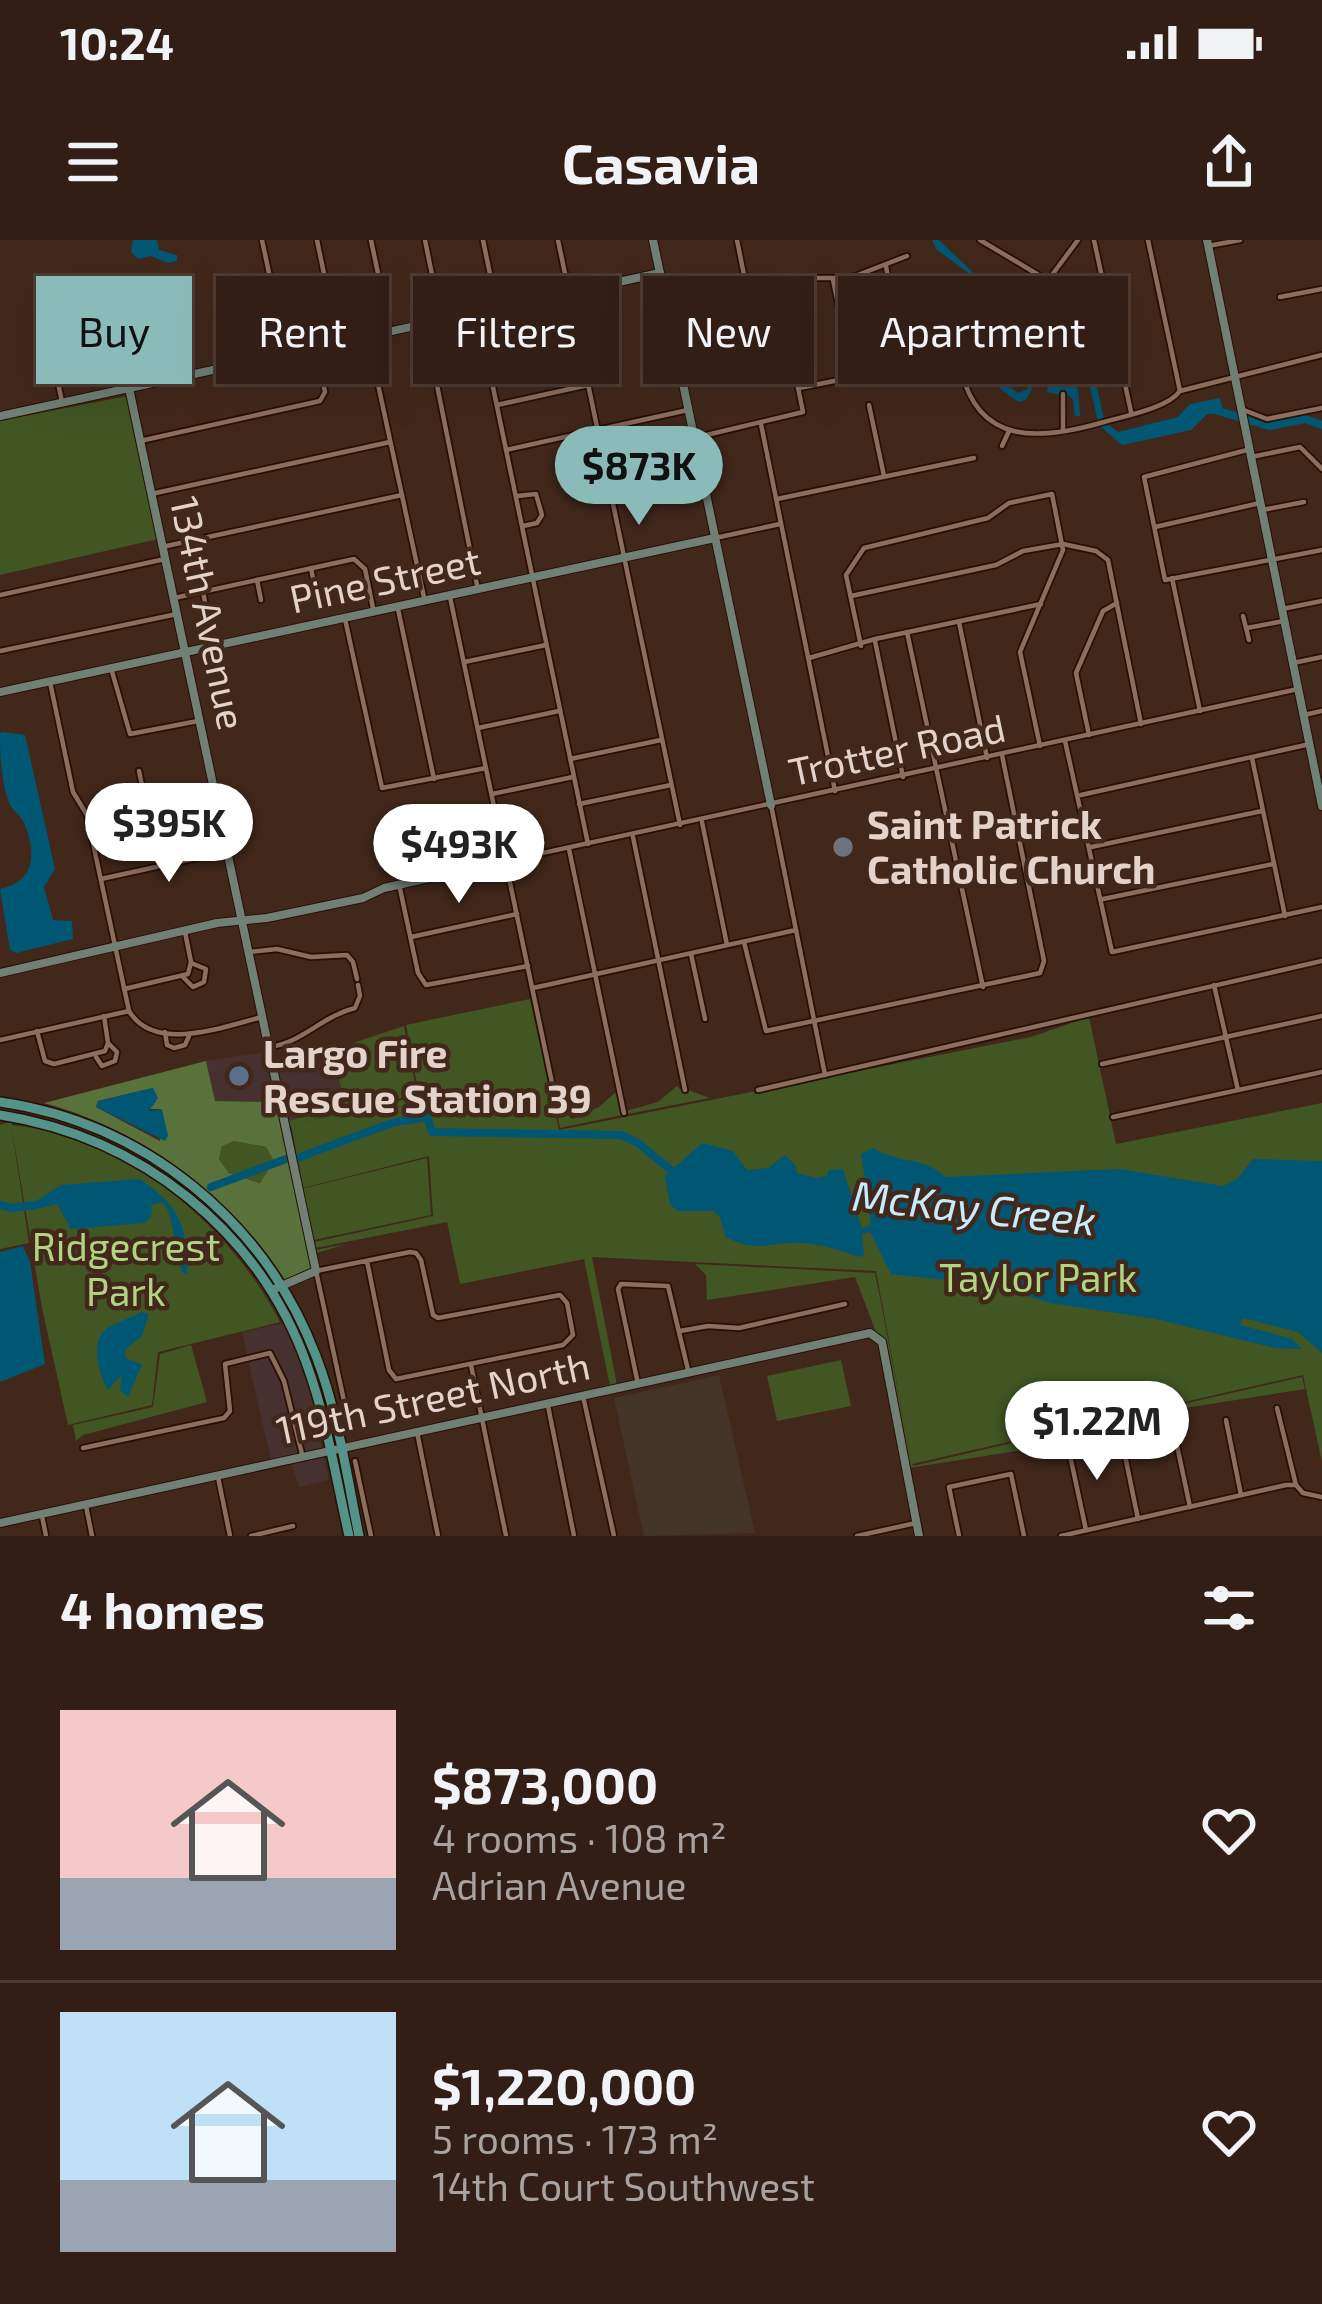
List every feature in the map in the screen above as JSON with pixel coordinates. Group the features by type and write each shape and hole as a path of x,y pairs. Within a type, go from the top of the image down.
{"main road":[{"path":"1,1108 71,1130 160,1176 219,1225 277,1287 308,1365 359,1536"},
{"path":"335,1449 349,1536"}],"street":[{"path":"262,240 270,276"},
{"path":"316,240 324,276"},
{"path":"371,240 390,331 413,326"},
{"path":"424,240 432,276"},
{"path":"483,240 490,276"},
{"path":"558,240 566,276"},
{"path":"653,240 825,1075"},
{"path":"737,240 744,276"},
{"path":"980,240 1040,276"},
{"path":"1051,276 1078,240"},
{"path":"1094,240 1102,276"},
{"path":"1148,240 1180,391"},
{"path":"1240,240 1208,243 1318,767 1322,806"},
{"path":"814,280 867,274 907,256"},
{"path":"885,266 887,276"},
{"path":"619,281 660,273"},
{"path":"832,280 838,306"},
{"path":"1280,297 1322,289"},
{"path":"967,384 969,395 989,419 1009,431 1043,435 1166,404 1180,391 1322,356"},
{"path":"0,416 216,369"},
{"path":"799,388 838,380"},
{"path":"58,384 62,402"},
{"path":"139,442 320,401 326,392 324,384"},
{"path":"378,384 425,602"},
{"path":"436,384 478,590"},
{"path":"492,384 588,844"},
{"path":"694,438 803,412 798,384"},
{"path":"1125,384 1131,412"},
{"path":"497,405 588,385 680,825"},
{"name":"134th Avenue","path":"129,388 316,1271"},
{"path":"1063,394 1063,431"},
{"path":"869,405 884,476"},
{"path":"1241,408 1267,418 1322,408"},
{"path":"506,451 688,410"},
{"path":"761,424 835,791"},
{"path":"1002,446 1009,431"},
{"path":"151,494 391,442"},
{"path":"1322,469 1300,447 1146,474 1165,580 1322,550"},
{"path":"777,500 974,458"},
{"path":"516,496 531,493 538,498 541,520 523,526"},
{"path":"861,646 846,575 864,548 988,518 1009,503 1052,494 1063,544 1020,652 1040,746"},
{"path":"162,547 402,495"},
{"path":"1154,527 1304,502"},
{"name":"Pine Street","path":"0,692 782,523"},
{"path":"851,596 996,565 1023,551 1063,544 1096,551 1108,560 1141,724"},
{"path":"0,596 165,559"},
{"path":"174,598 358,560 365,569 374,613"},
{"path":"310,568 315,589"},
{"path":"1172,578 1200,711"},
{"path":"256,580 261,600"},
{"path":"203,592 207,612"},
{"path":"450,597 555,1097"},
{"path":"1282,610 1322,601"},
{"path":"1089,735 1076,674 1103,611 1118,603"},
{"path":"809,658 874,639 1041,604"},
{"path":"398,608 434,779"},
{"path":"0,651 177,614"},
{"path":"1244,616 1249,640"},
{"path":"345,619 382,788 486,768"},
{"path":"959,621 987,758"},
{"path":"1247,628 1284,621"},
{"path":"907,632 983,987"},
{"path":"874,639 903,777"},
{"path":"464,662 546,645"},
{"path":"1293,662 1322,657"},
{"path":"111,668 130,734 200,720"},
{"path":"50,682 73,792 87,815 129,1011 142,1024 189,1034 262,1017"},
{"name":"Trotter Road","path":"506,861 1298,689"},
{"path":"478,728 560,711"},
{"path":"1304,715 1322,711"},
{"path":"570,759 662,740"},
{"path":"1065,741 1112,952 1322,907"},
{"path":"1078,795 1310,744"},
{"path":"743,942 766,1031 1036,976 1044,969 1002,755"},
{"path":"1252,758 1285,916"},
{"path":"139,771 146,802"},
{"path":"492,794 573,777"},
{"path":"579,804 671,785"},
{"path":"87,815 215,787"},
{"path":"1090,848 1262,811"},
{"path":"701,820 727,945"},
{"path":"633,835 685,1090"},
{"path":"569,848 624,1113"},
{"path":"101,879 229,851"},
{"path":"0,974 185,930 363,898 399,884 506,861"},
{"path":"1100,900 1273,864"},
{"path":"399,884 418,973 426,985 528,966"},
{"path":"410,937 517,914"},
{"path":"124,989 190,970 185,930"},
{"path":"532,988 796,931"},
{"path":"250,952 347,955 358,982 355,1008 326,1018 292,1042 268,1047"},
{"path":"691,953 705,1019"},
{"path":"758,1090 1322,961"},
{"path":"182,976 193,987 205,982 206,969 191,963"},
{"path":"1214,985 1238,1090"},
{"path":"0,1040 129,1011"},
{"path":"95,1055 98,1065 111,1064 117,1057 104,1016"},
{"path":"1102,1064 1322,1016"},
{"path":"37,1031 49,1063 95,1055 106,1051 109,1043"},
{"path":"165,1032 167,1045 174,1048 185,1045 189,1034"},
{"path":"1113,1118 1322,1072"},
{"path":"0,1089 1,1108"},
{"path":"277,1287 316,1271 368,1261 416,1252 422,1260 433,1315 444,1318 553,1295 564,1298 572,1339 563,1345 403,1379 392,1375 368,1261"},
{"path":"316,1271 350,1424"},
{"path":"638,1384 619,1286 668,1286 688,1374"},
{"path":"680,1331 717,1325 739,1328 844,1304"},
{"name":"119th Street North","path":"0,1523 870,1334 879,1336 917,1523"},
{"path":"83,1448 228,1415 225,1364 270,1353 284,1381 302,1456"},
{"path":"471,1365 506,1536"},
{"path":"583,1396 614,1536"},
{"path":"548,1404 574,1536"},
{"path":"1277,1408 1296,1485 1304,1493 1322,1497"},
{"path":"1226,1420 1241,1495"},
{"path":"1172,1422 1190,1507"},
{"path":"417,1432 438,1536"},
{"path":"1121,1441 1138,1519"},
{"path":"1068,1446 1086,1530"},
{"path":"355,1461 370,1536"},
{"path":"959,1536 949,1487 1011,1474 1024,1536"},
{"path":"218,1475 230,1536"},
{"path":"1061,1536 1296,1485"},
{"path":"86,1505 92,1536"},
{"path":"42,1516 46,1536"},
{"path":"857,1536 917,1523 920,1536"},
{"path":"251,1536 293,1526"}],"shaded area":[{"path":"267,1052 282,1122 276,1102 215,1101 206,1061"},
{"path":"335,1060 346,1107 287,1121 277,1073"},
{"path":"286,1323 311,1387 322,1450 304,1453 293,1401 272,1351 247,1355 242,1332"},
{"path":"268,1356 288,1402 299,1454 271,1460 248,1360"},
{"path":"719,1375 755,1533 644,1536 614,1398"},
{"path":"323,1454 329,1480 299,1487 291,1462"}],"green space":[{"path":"127,396 158,539 0,575 0,421"},
{"name":"Taylor Park","path":"530,999 559,1130 1031,1037 1089,1017 1116,1144 1322,1103 1322,1462 1303,1375 912,1464 876,1271 592,1257 617,1385 610,1386 584,1259 460,1284 447,1222 315,1248 314,1242 433,1216 429,1156 303,1188 291,1125 419,1096 406,1025"},
{"path":"404,1026 417,1094 289,1126 301,1189 427,1158 431,1215 314,1240 316,1250 346,1244 314,1254 287,1121 346,1107 334,1060 344,1046"},
{"path":"206,1061 215,1101 276,1102 313,1270 285,1280 239,1221 181,1170 115,1130 44,1103","holes":["153,1088 156,1101 149,1109 162,1109 160,1141 96,1107 98,1101","234,1141 266,1147 274,1161 260,1183 229,1173 219,1159 222,1146"]},
{"path":"677,1086 684,1093 688,1090 710,1098 627,1114 658,1102"},
{"path":"617,1091 622,1115 560,1128 554,1099 572,1119 599,1107"},
{"name":"Ridgecrest Park","path":"12,1121 12,1125 94,1147 169,1191 232,1251 280,1322 158,1352 152,1405 68,1425 42,1308 11,1124 29,1243 0,1249 0,1125"},
{"path":"234,1141 266,1147 274,1161 261,1183 229,1173 219,1159 222,1145"},
{"path":"695,1264 875,1273 913,1466 1072,1429 1072,1436 1042,1447 909,1468 884,1341 855,1277 707,1300 706,1275"},
{"path":"191,1345 207,1402 83,1435 76,1441 73,1425 153,1407 160,1354"},
{"path":"841,1360 851,1406 777,1421 767,1376"},
{"path":"1302,1377 1305,1389 1122,1418"}],"water":[{"path":"133,240 157,240 159,250 177,255 177,261 168,263 151,256 138,259 131,252"},
{"path":"932,240 939,240 977,276 971,276 936,249"},
{"path":"1007,384 1018,393 1034,384 1026,400 1019,402 998,386"},
{"path":"1048,384 1072,384 1078,389 1080,416 1075,416 1073,400 1065,392 1047,392"},
{"path":"1089,384 1096,384 1104,420 1098,421"},
{"path":"1220,398 1224,414 1207,414 1191,430 1122,445 1100,426 1107,424 1118,432 1178,417 1190,404"},
{"path":"0,733 25,735 55,869 44,887 53,920 72,921 73,939 16,953 10,950 0,889 26,873 31,845 4,783"},
{"path":"153,1088 158,1098 149,1111 162,1109 165,1141 96,1107 98,1101"},
{"path":"702,1143 733,1151 747,1170 768,1168 785,1155 797,1173 816,1178 843,1169 862,1229 871,1224 861,1154 873,1148 929,1166 945,1177 1119,1169 1223,1186 1237,1179 1253,1159 1322,1161 1322,1353 1298,1332 1243,1318 1240,1325 1292,1339 1302,1349 1275,1348 1156,1319 1051,1303 990,1285 891,1274 870,1232 862,1234 864,1255 858,1257 809,1244 737,1242 726,1237 713,1211 677,1211 670,1204 665,1176"},
{"path":"140,1179 164,1198 178,1218 186,1243 187,1275 182,1272 169,1212 162,1202 151,1205 152,1216 145,1223 71,1229 57,1204 25,1208 61,1185"},
{"path":"23,1246 30,1262 45,1364 0,1382 0,1252"},
{"path":"141,1312 149,1314 142,1336 125,1350 126,1358 142,1365 128,1397 120,1390 122,1374 108,1390 98,1344 107,1328"}],"waterway":[{"name":"McKay Creek","path":"1215,410 1269,426 1305,419 1322,425"},
{"name":"McKay Creek","path":"297,1158 392,1123 427,1117 432,1132 621,1135 677,1175"},
{"name":"McKay Creek","path":"211,1187 286,1159"},
{"name":"McKay Creek","path":"0,1205 34,1205"}],"place":[{"name":"Saint Patrick Catholic Church","path":"843,847"},
{"name":"Largo Fire Rescue Station 39","path":"239,1076"}]}
